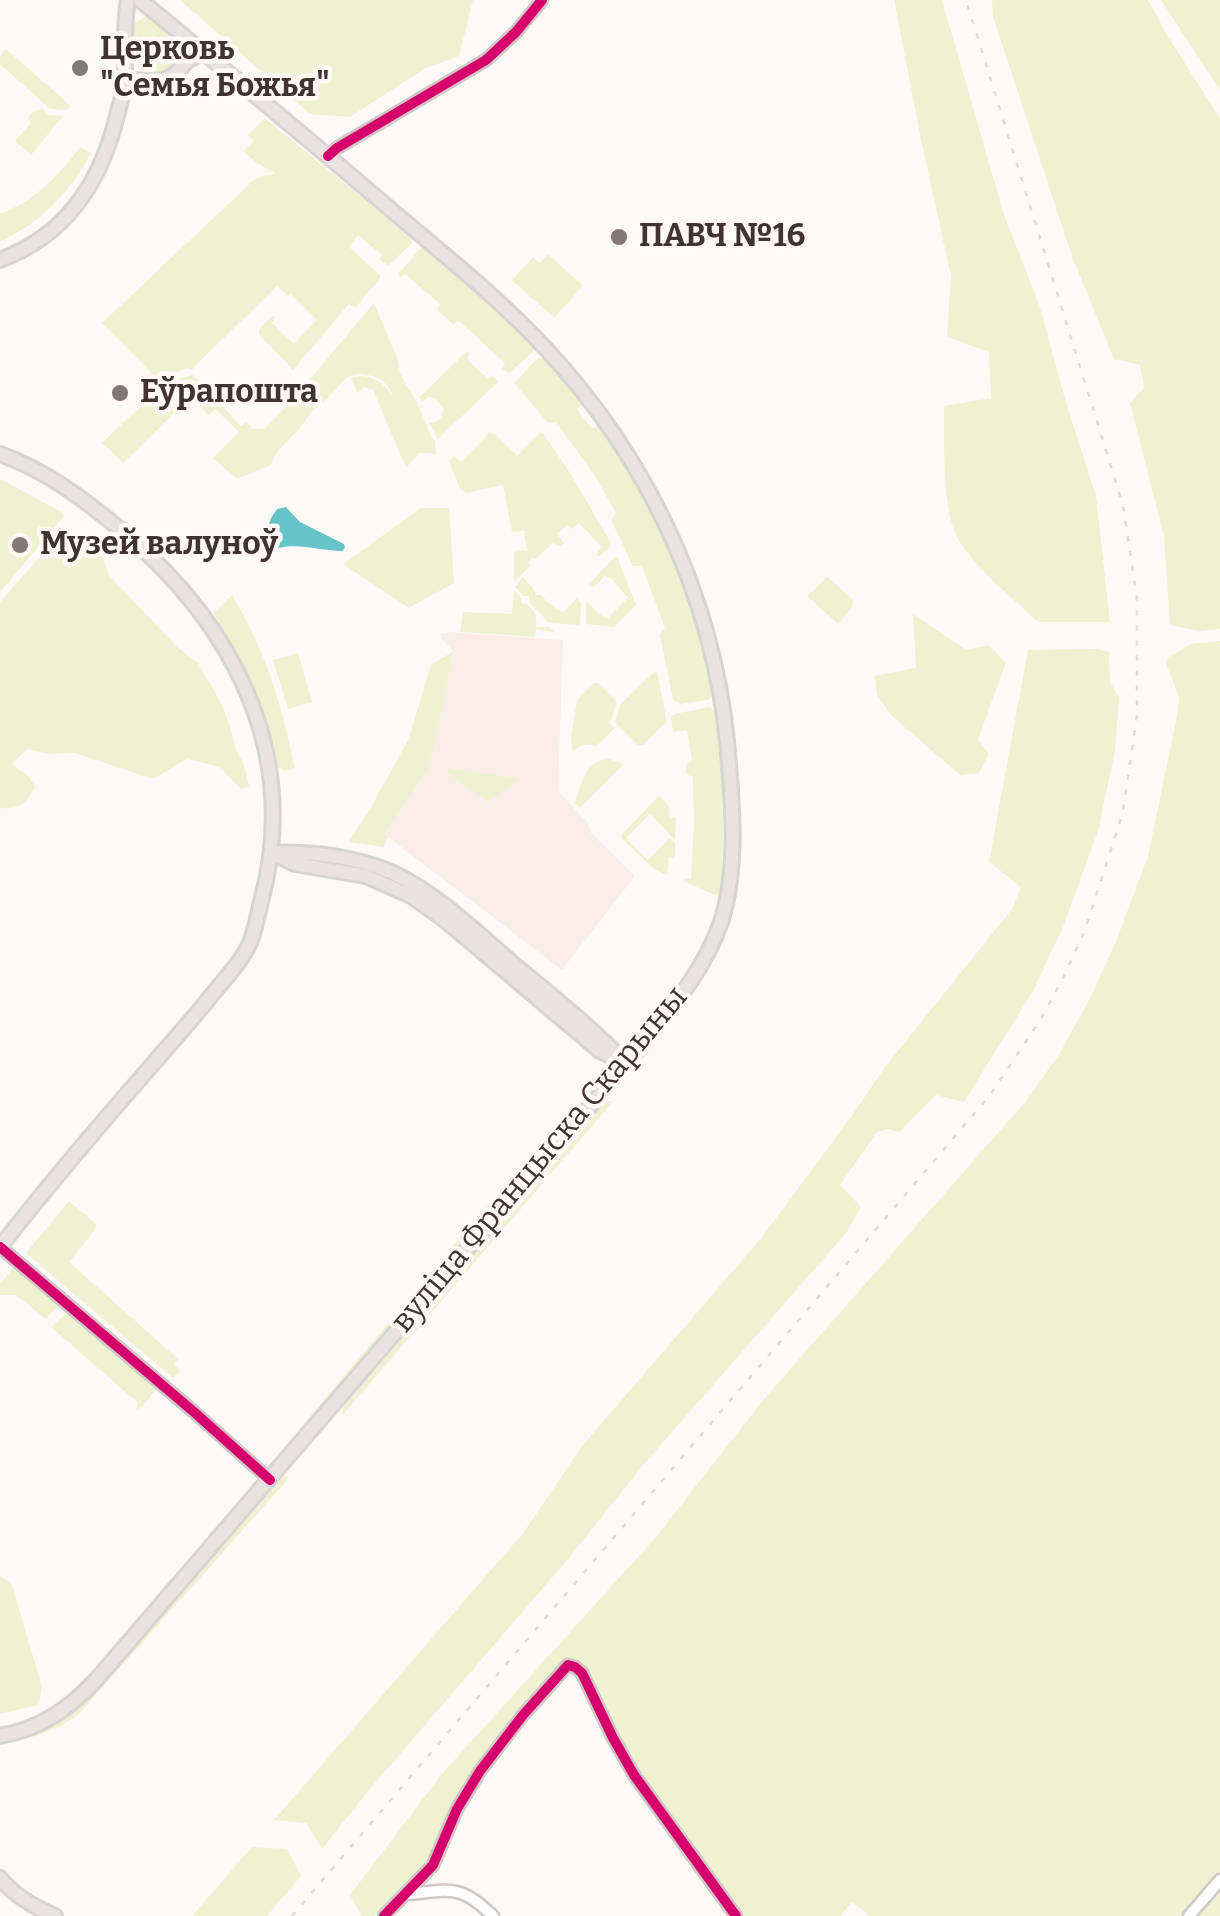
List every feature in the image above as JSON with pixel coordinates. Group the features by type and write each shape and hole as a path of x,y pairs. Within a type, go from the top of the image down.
{"main road":[{"path":"0,260 26,248 64,219 87,192 106,158 125,79 128,0"},
{"name":"вуліца Францыска Скарыны","path":"0,1736 55,1717 82,1694 674,1006 720,924 733,835 722,701 706,627 678,552 646,485 593,403 544,346 506,310 140,0"},
{"path":"125,30 142,14 156,12"},
{"path":"125,79 162,80 191,57 203,54"},
{"path":"0,454 44,474 102,514 153,559 214,630 243,681 264,740 273,795 271,853 256,930 244,954 0,1247"},
{"path":"271,853 295,864 366,876 410,896 446,921 600,1051 626,1064"},
{"path":"0,1878 30,1905 55,1916"}],"street":[{"path":"328,156 486,60 542,0"},
{"path":"0,1247 270,1480"},
{"path":"384,1916 433,1865 457,1808 480,1771 568,1665 582,1673 634,1775 736,1916"},
{"path":"1189,1916 1220,1880"},
{"path":"408,1894 460,1892 473,1897 493,1916"}],"shaded area":[{"path":"441,634 563,640 558,791 588,823 591,833 635,876 562,970 384,834 429,768 454,652 441,638"}],"green space":[{"path":"180,0 473,0 459,56 424,69 350,117 310,114"},
{"path":"894,0 942,0 1004,215 1039,304 1096,496 1110,622 1038,622 972,558 952,524 945,473 944,406 991,398 989,352 947,337 951,276"},
{"path":"992,0 1148,0 1220,118 1220,629 1199,631 1170,625 1164,537 1130,403 1144,388 1140,365 1114,359 1073,259 993,17"},
{"path":"1161,0 1220,0 1220,90"},
{"path":"146,16 169,34 177,50 174,63 165,72 152,74 140,68 132,52 133,24"},
{"path":"6,49 71,106 67,110 50,109 0,64"},
{"path":"42,109 49,115 63,116 31,155 15,141 31,123 28,118"},
{"path":"265,118 410,237 412,243 388,266 379,259 382,255 358,235 349,247 380,275 379,280 355,308 349,304 293,370 259,334 259,329 273,315 272,323 294,344 317,320 277,286 191,370 187,368 158,380 102,323 255,179 275,173 243,151 254,141 248,135"},
{"path":"80,147 91,153 63,194 41,216 0,242 0,214 45,186"},
{"path":"421,248 534,346 533,352 509,373 502,369 505,363 459,321 453,324 437,310 440,304 405,274 400,278 399,273"},
{"path":"548,254 583,286 554,318 512,280 533,257 540,263"},
{"path":"374,303 401,375 435,441 436,454 419,453 406,468 373,390 364,387 358,393 351,378 364,376 376,380 393,397 390,390 380,379 363,374 345,379 314,409 277,452 271,465 237,479 213,458 239,432 215,409 209,415 191,397 123,463 102,443 166,382 193,375 241,426 246,422 253,429 265,429"},
{"path":"467,351 467,359 488,379 493,376 498,382 438,439 429,423 439,419 443,409 435,398 422,402 420,397"},
{"path":"538,358 546,359 584,403 577,409 592,429 600,424 656,521 698,626 714,693 709,700 680,704 673,700 660,635 665,628 642,566 633,566 612,522 617,514 556,422 548,423 514,383"},
{"path":"489,433 495,434 517,456 543,433 570,473 610,547 599,557 596,554 602,547 579,523 572,529 567,525 557,534 564,543 553,543 536,559 532,558 530,566 514,582 514,552 527,550 524,531 512,532 503,485 466,493 460,489 449,461 454,456 461,462"},
{"name":"Музей валуноў","path":"0,479 64,516 0,592"},
{"path":"421,508 449,508 454,583 409,608 343,564"},
{"path":"75,535 93,541 109,575 177,647 198,663 220,701 249,787 241,789 220,767 187,759 153,779 75,753 48,754 27,749 12,764 35,786 22,804 0,808 0,602 53,542"},
{"path":"615,557 636,605 614,627 586,624 586,601 608,618 628,598 611,578 605,576 593,588 589,584"},
{"path":"523,577 536,595 557,610 564,612 577,598 581,603 580,623 549,623 530,603 529,596 523,596 515,587"},
{"path":"827,577 853,599 852,608 838,624 807,596"},
{"path":"514,590 521,603 536,614 536,627 549,627 554,632 536,630 535,637 460,632 463,612 512,614"},
{"path":"232,595 255,637 271,679 295,769 284,771 276,766 252,686 213,613"},
{"path":"913,614 966,650 989,645 1006,663 978,739 989,754 979,773 960,775 892,716 877,695 875,676 916,668"},
{"path":"1220,641 1220,1916 870,1916 852,1902 840,1916 744,1916 565,1664 470,1773 424,1869 374,1916 362,1916 350,1895 441,1775 656,1537 764,1399 1026,1101 1060,1053 1115,944 1148,856 1179,697 1167,658 1191,644"},
{"path":"1028,650 1109,652 1110,682 1119,698 1115,751 1098,831 1063,927 1033,991 964,1102 936,1095 899,1132 877,1132 840,1185 861,1207 847,1232 644,1464 322,1849 306,1823 274,1820 524,1532 582,1446 762,1237 885,1067 1012,909 1021,887 989,862"},
{"path":"454,651 429,768 384,834 388,837 384,847 348,842 408,740 431,665"},
{"path":"298,653 312,702 288,709 273,660"},
{"path":"654,672 667,722 643,745 638,745 615,722 620,705"},
{"path":"594,683 617,702 610,723 615,728 595,747 584,745 573,752 571,738 577,700"},
{"path":"710,707 717,713 723,803 722,870 717,896 683,881 691,879 693,777 686,774 686,764 692,761 687,730 673,732 671,717"},
{"path":"609,759 624,764 580,808 575,803 585,774 594,763"},
{"path":"448,768 520,779 488,802 448,773"},
{"path":"659,796 669,806 670,817 676,818 675,840 650,814 626,838 648,860 670,838 675,843 675,858 669,858 667,875 654,869 622,839 622,834"},
{"path":"607,1099 612,1103 342,1416 343,1407"},
{"path":"552,1128 541,1148 280,1460 276,1457"},
{"path":"69,1201 96,1224 69,1262 178,1359 174,1364 180,1370 173,1378 26,1253"},
{"path":"16,1264 60,1303 46,1319 16,1295 0,1295 0,1284"},
{"path":"69,1311 156,1386 142,1406 136,1410 138,1403 51,1327"},
{"path":"285,1475 289,1478 77,1716 33,1737 36,1730 70,1713 85,1699"},
{"path":"0,1575 12,1585 42,1687 39,1705 0,1714"},
{"path":"252,1847 287,1849 301,1876 267,1916 192,1916"}],"water":[{"path":"286,507 300,522 344,544 343,551 294,546 267,553 261,550 271,518 277,509"}],"railway":[{"path":"292,1916 990,1095 1041,1019 1085,930 1123,812 1137,715 1137,599 1123,505 966,0"}],"cycle path":[{"path":"328,156 486,60 542,0"},
{"path":"0,1247 270,1480"},
{"path":"384,1916 433,1865 457,1809 480,1771 568,1665 582,1673 634,1775 736,1916"}],"place":[{"name":"Церковь \"Семья Божья\"","path":"80,68"},
{"name":"ПАВЧ №16","path":"619,237"},
{"name":"Еўрапошта","path":"120,393"},
{"name":"Музей валуноў","path":"20,545"}]}
